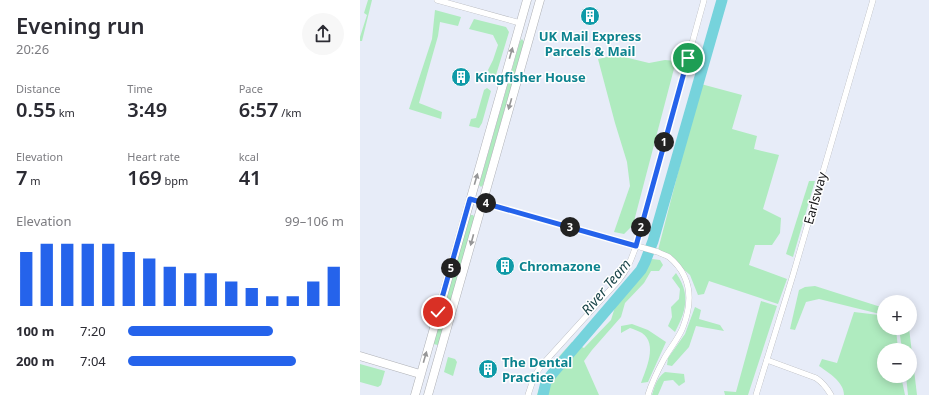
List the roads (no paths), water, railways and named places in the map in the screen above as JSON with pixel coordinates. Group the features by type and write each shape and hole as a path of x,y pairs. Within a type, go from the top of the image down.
{"street":[{"path":"437,0 532,26"},
{"path":"416,391 526,0"},
{"path":"428,395 540,0"},
{"path":"528,395 534,377 541,366 626,271 636,246 704,0"},
{"name":"Earlsway","path":"756,395 793,275 873,0"},
{"path":"470,199 658,252 668,257 679,268 687,281 690,297 688,312 683,328 656,373 648,395"},
{"path":"360,356 420,374"},
{"path":"767,360 816,378 826,387 831,395"},
{"path":"416,391 425,378 430,375 433,376"}],"waterway":[{"name":"River Team","path":"543,395 546,382 552,374 641,270 645,262 653,241 722,0"}],"place":[{"name":"UK Mail Express Parcels & Mail","path":"590,16"},
{"name":"Kingfisher House","path":"461,77"},
{"name":"Chromazone","path":"505,266"},
{"name":"The Dental Practice","path":"488,369"}]}
